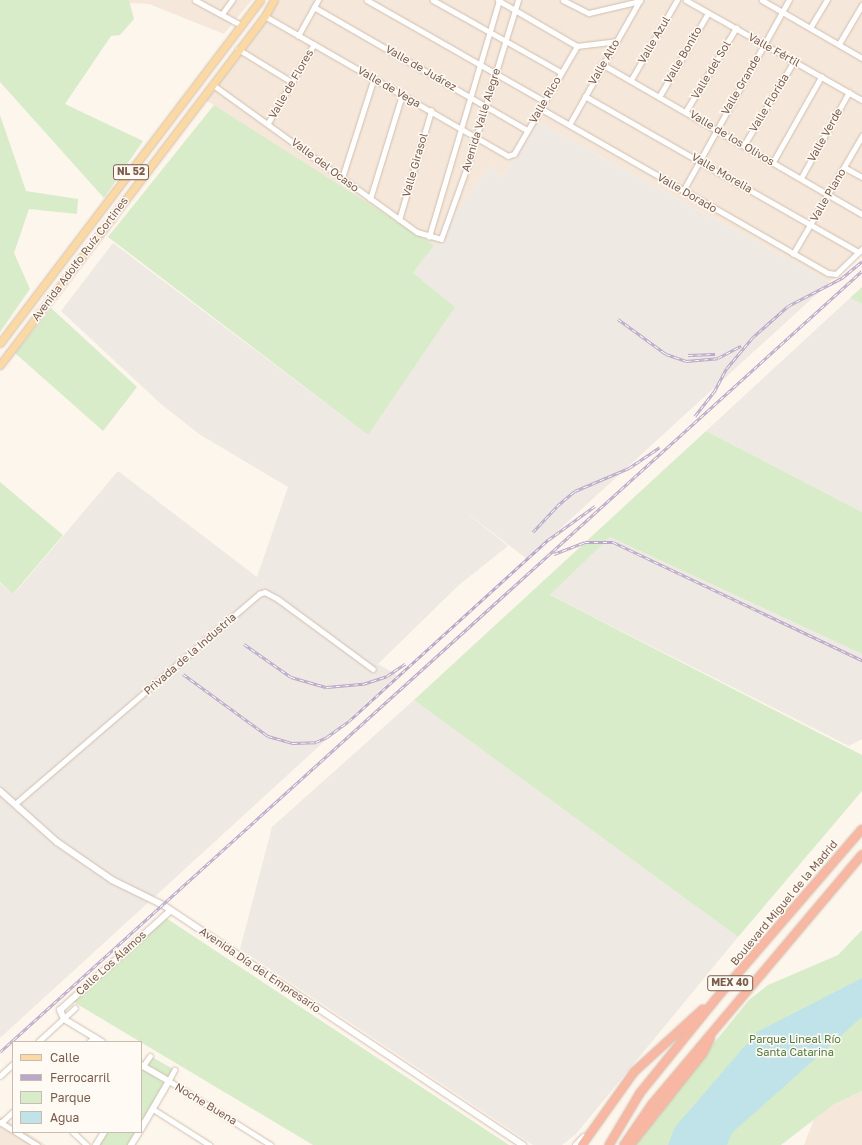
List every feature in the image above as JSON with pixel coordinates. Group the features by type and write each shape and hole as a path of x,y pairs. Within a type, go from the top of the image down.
{"highway":[{"name":"Boulevard Miguel de la Madrid","path":"609,1145 640,1093 715,1000 862,829"},
{"name":"MEX 40","path":"624,1145 652,1104 862,855"},
{"path":"582,1145 590,1131 640,1066 715,1000"},
{"path":"630,1145 703,1053 711,1034"}],"main road":[{"name":"Avenida Adolfo Ruíz Cortines","path":"0,343 260,0"},
{"name":"Avenida Adolfo Ruíz Cortines","path":"0,365 238,48 265,16 274,0"}],"street":[{"path":"195,0 241,25"},
{"path":"222,14 232,0"},
{"path":"298,36 318,0"},
{"path":"368,0 495,74 544,100"},
{"path":"433,0 561,72"},
{"path":"499,0 577,46 616,41"},
{"name":"Avenida Valle Alegre","path":"429,237 499,0"},
{"name":"Avenida Valle Alegre","path":"441,239 476,137 518,0"},
{"path":"563,0 589,13 640,0"},
{"name":"Valle Alto","path":"569,125 602,64 640,0"},
{"name":"Valle Azul","path":"631,80 677,0"},
{"name":"Valle Fértil","path":"686,0 862,100"},
{"path":"762,0 862,58"},
{"name":"Valle Grande","path":"683,191 716,128 789,0"},
{"path":"810,28 827,0"},
{"path":"840,44 862,5"},
{"name":"Valle de Juárez","path":"314,7 485,104 527,130"},
{"name":"Valle Bonito","path":"659,97 708,13"},
{"name":"Valle de Vega","path":"265,16 476,137 506,156 514,154"},
{"name":"Valle del Sol","path":"686,111 736,28"},
{"name":"Valle de Flores","path":"268,123 314,44"},
{"name":"Valle Rico","path":"514,154 544,100 577,46"},
{"path":"238,48 292,82"},
{"name":"Valle Florida","path":"744,145 794,61"},
{"name":"Valle de los Olivos","path":"602,64 716,128 862,214"},
{"path":"773,162 821,77"},
{"path":"342,178 374,78"},
{"name":"Valle del Ocaso","path":"212,84 268,123 400,220 429,237 441,239"},
{"name":"Valle Verde","path":"801,178 849,92"},
{"path":"370,199 402,95"},
{"name":"Valle Morelia","path":"585,96 860,251"},
{"name":"Valle Dorado","path":"540,108 828,273 836,274 860,251"},
{"name":"Valle Girasol","path":"400,220 431,111"},
{"name":"Valle Plano","path":"793,254 812,225 862,137"},
{"path":"844,167 862,177"},
{"name":"Privada de la Industria","path":"15,804 259,594 265,592 278,598 374,669"},
{"name":"Avenida Día del Empresario","path":"0,791 73,854 123,888 170,910 523,1145"},
{"name":"Calle Los Álamos","path":"64,1019 60,1012 63,1006 170,910"},
{"name":"Calle Los Álamos","path":"39,1041 75,1008"},
{"path":"64,1019 100,1041"},
{"path":"90,1041 94,1037"},
{"path":"142,1067 150,1056"},
{"path":"0,1076 12,1065"},
{"name":"Noche Buena","path":"142,1067 169,1081 271,1145"},
{"path":"142,1127 175,1070"},
{"path":"153,1109 210,1145"},
{"path":"12,1113 1,1122 12,1129"},
{"path":"576,1145 590,1131"},
{"path":"18,1133 36,1145"},
{"path":"74,1133 86,1145"},
{"path":"96,1145 103,1133"},
{"path":"131,1145 138,1133"}],"shaded area":[{"path":"129,0 252,0 224,34 149,4 129,3"},
{"path":"277,0 862,0 862,253 830,282 539,123 502,177 490,167 434,245 204,99"},
{"path":"539,123 830,282 527,559 462,509 508,546 459,585 378,664 397,675 0,1038 0,583 14,594 118,471 257,577 288,487 199,434 161,404 61,311 113,243 368,435 413,273 490,167 502,177"},
{"path":"850,298 862,304 862,512 706,431"},
{"path":"610,537 862,654 862,739 849,746 550,595"},
{"path":"414,700 738,937 576,1134 562,1145 533,1145 240,949 272,827"},
{"path":"862,1091 862,1145 804,1145 814,1119 833,1105"},
{"path":"0,1116 12,1123 12,1133 28,1133 46,1145 0,1145"}],"green space":[{"path":"0,0 129,0 134,19 120,35 111,36 65,104 143,141 104,198 0,82"},
{"path":"214,105 434,245 413,273 455,307 368,435 108,237"},
{"path":"0,115 26,191 78,199 77,214 29,209 14,253 30,289 0,332"},
{"path":"862,287 862,304 850,298"},
{"path":"51,308 137,387 103,431 15,353"},
{"path":"706,431 862,512 862,654 610,537 550,595 862,755 862,791 738,937 414,700"},
{"path":"0,482 63,535 13,594 0,582"},
{"path":"166,918 509,1145 313,1145 142,1043 142,1041 139,1041 72,1001"},
{"name":"Parque Lineal Río Santa Catarina","path":"862,930 862,1091 833,1105 781,1145 631,1145 749,1000 768,985 838,955"},
{"path":"150,1056 175,1070 142,1127 142,1068"},
{"path":"103,1133 138,1133 131,1145 96,1145"}],"water":[{"path":"862,978 862,1017 732,1133 727,1145 668,1145 675,1127 757,1032"}],"railway":[{"path":"695,416 714,392 727,368 752,338 788,306 842,278 862,261"},
{"path":"12,1041 862,271"},
{"path":"618,319 666,354 686,361 718,358 741,346"},
{"path":"688,355 715,354"},
{"path":"533,532 557,506 575,491 629,468 660,447"},
{"path":"183,674 268,736 292,743 316,742 327,737 349,721 548,540 595,506"},
{"path":"554,554 585,542 613,542 862,660"},
{"path":"244,644 291,677 327,687 363,684 387,676 405,664"},
{"path":"0,1052 12,1041"}]}
